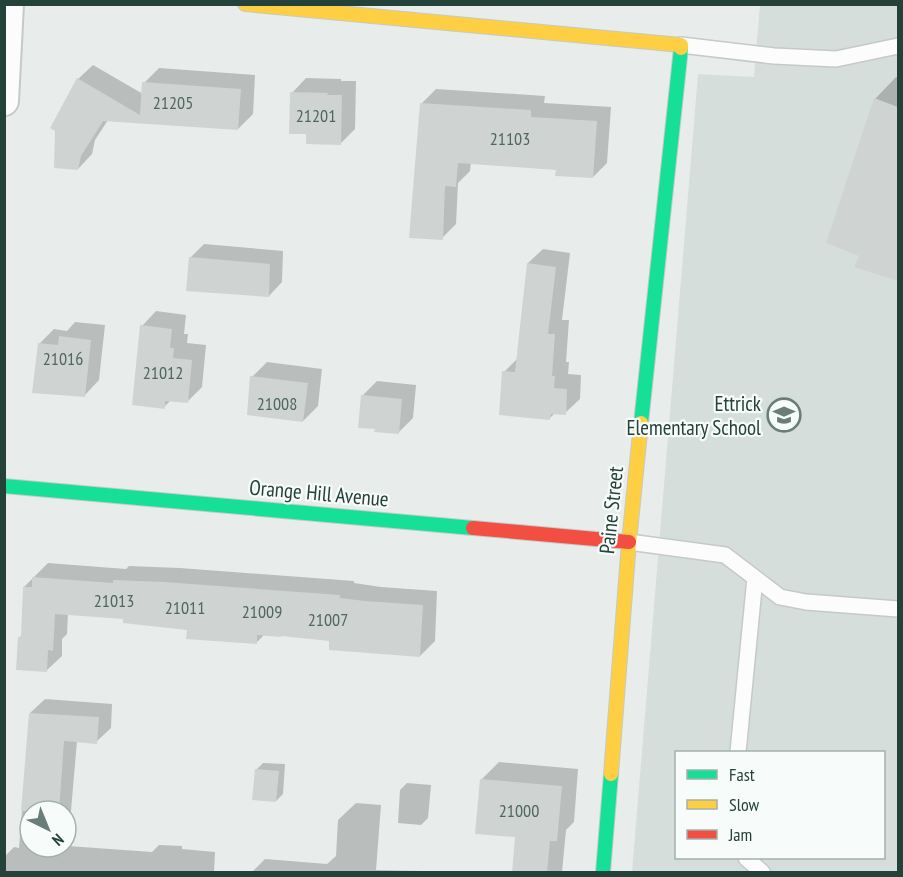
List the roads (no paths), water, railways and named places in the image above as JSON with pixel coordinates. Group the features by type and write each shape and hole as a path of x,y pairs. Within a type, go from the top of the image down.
{"street":[{"path":"4,101 9,4"},
{"path":"245,4 401,12 681,45"},
{"name":"Paine Street","path":"603,873 629,542 681,45"},
{"name":"Orange Hill Avenue","path":"4,486 629,542"}],"lane":[{"path":"681,45 774,56 836,59 898,46"},
{"path":"629,542 725,555 780,597 806,602 898,609"},
{"path":"738,751 755,578"},
{"path":"747,859 762,873"}],"place":[{"name":"Ettrick Elementary School","path":"784,415"}]}
